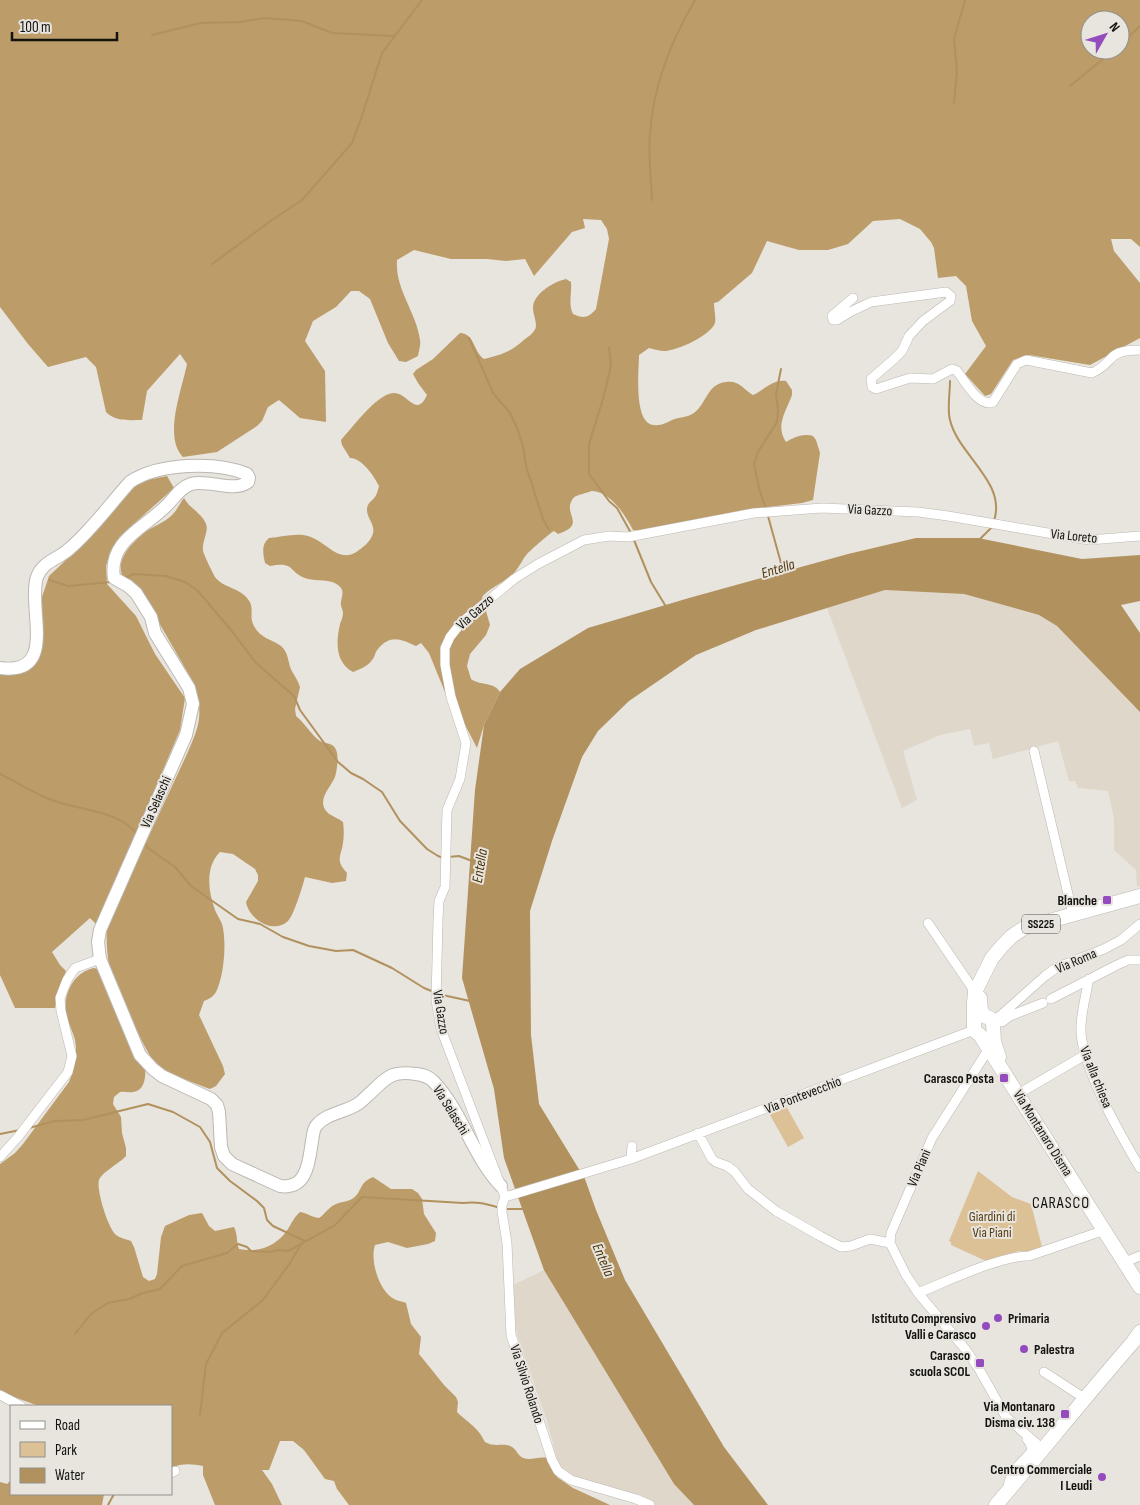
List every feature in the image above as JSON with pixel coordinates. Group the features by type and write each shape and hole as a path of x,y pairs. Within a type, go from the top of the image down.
{"main road":[{"name":"Via Montanaro Disma","path":"1140,896 1124,902 1024,928 1012,936 992,958 978,986 988,1050 1010,1081 1140,1286"},
{"name":"Via Montanaro Disma","path":"1124,902 1140,902"},
{"name":"Via Montanaro Disma","path":"984,1026 1010,1081"},
{"path":"996,1505 1046,1447 1084,1398 1138,1338"}],"street":[{"path":"853,298 832,316 832,320 837,320 871,302 946,292 951,296 950,301 923,321 909,336 902,351 870,379 870,384 876,390 910,378 933,379 952,369 957,371 979,399 989,403 993,402 1017,364 1026,360 1092,374 1118,352 1140,350"},
{"name":"Via Selaschi","path":"0,668 10,670 20,668 29,662 34,655 37,645 38,628 34,602 37,576 44,566 68,551 130,482 139,476 193,465 245,473 248,476 248,482 240,486 209,482 188,485 178,491 160,512 135,530 116,554 112,567 114,578 136,592 150,618 158,639 189,688 192,704 186,735 100,930 98,942 100,959 140,1055 153,1070 162,1076 200,1092 217,1105 221,1147 224,1156 232,1164 280,1186 288,1188 293,1186 302,1179 310,1160 314,1128 323,1118 357,1105 389,1075 404,1072 425,1075 432,1080 455,1112 481,1161 505,1193"},
{"name":"Via Gazzo","path":"505,1193 441,1029 436,1000 439,900 445,887 447,810 460,779 466,743 451,697 445,665 445,648 450,637 461,623 514,578 573,545 592,538 609,536 628,537 754,513 822,508 918,512 1009,526"},
{"name":"Via Loreto","path":"1009,526 1089,540 1140,536"},
{"path":"1034,750 1073,915"},
{"path":"928,923 978,986"},
{"name":"Via Roma","path":"984,1026 1000,1016 1056,968 1104,950 1121,940 1140,924"},
{"path":"0,1156 7,1151 68,1072 72,1056 61,1011 60,998 67,980 75,968 100,959"},
{"path":"984,1026 1044,1002 1128,960 1140,960"},
{"name":"Via alla chiesa","path":"1089,979 1080,1029 1085,1055 1103,1097 1140,1168"},
{"path":"1030,990 1034,991 1044,1002"},
{"name":"Via Pontevecchio","path":"505,1193 630,1160 984,1026"},
{"name":"Via Piani","path":"890,1244 891,1233 932,1138 988,1050"},
{"path":"1018,1094 1085,1055"},
{"path":"698,1133 712,1159 734,1170 748,1189 776,1211 841,1247 851,1246 870,1239 890,1244 918,1293 966,1350 979,1369 1006,1417 1038,1445 1046,1447"},
{"path":"630,1160 632,1146"},
{"name":"Via Silvio Rolando","path":"505,1193 502,1212 507,1243 511,1335 552,1460 558,1470 571,1480 643,1501 650,1505"},
{"path":"918,1293 978,1269 1018,1256 1029,1256 1105,1230"},
{"path":"1125,1262 1140,1256"},
{"path":"1044,1372 1084,1398"},
{"path":"0,1395 20,1405"},
{"path":"1008,1490 1008,1481 1032,1451 1030,1443 1017,1427"}],"shaded area":[{"path":"0,0 1140,0 1140,247 1131,239 1111,239 1114,251 1140,283 1140,338 1090,365 1029,355 1013,360 991,394 985,396 965,374 986,346 972,321 966,286 956,276 938,278 934,248 920,229 900,219 873,221 848,244 828,250 799,250 767,241 752,273 718,302 714,303 715,323 707,333 693,342 678,348 665,351 649,348 639,355 638,383 640,406 647,422 659,425 694,413 711,390 720,383 734,382 753,395 773,383 786,381 792,390 792,395 781,424 783,436 786,442 799,436 813,436 820,453 813,500 744,510 638,531 633,530 622,511 605,495 592,491 575,497 570,505 573,523 571,527 558,534 554,531 549,534 527,554 513,574 482,597 490,625 486,635 470,654 467,666 471,679 494,686 500,692 484,725 477,748 462,719 447,697 429,653 421,643 416,646 396,639 387,641 377,650 373,659 368,664 353,672 343,663 338,651 338,638 343,613 341,603 342,589 331,582 301,577 288,566 270,566 265,563 264,546 269,538 296,535 311,537 335,552 346,555 352,554 365,545 370,540 373,532 367,508 368,504 376,496 379,486 363,464 350,458 341,440 372,406 386,395 398,394 415,405 423,402 427,395 413,374 433,359 460,333 469,336 480,356 484,359 511,350 535,329 536,323 533,308 536,298 555,283 566,279 571,282 570,303 573,314 586,317 591,314 596,309 609,239 607,229 601,220 583,219 585,228 572,232 534,276 525,259 506,261 451,259 414,250 397,260 397,271 402,291 418,329 420,346 418,356 406,362 399,361 388,343 370,299 359,291 351,291 336,307 313,321 305,341 325,371 326,422 300,418 279,400 268,407 262,421 257,426 217,452 183,457 177,448 174,438 174,425 178,399 187,364 180,354 147,391 142,420 128,420 118,419 106,412 96,367 86,357 48,367 0,307"},
{"path":"167,476 174,488 137,521 110,553 106,566 107,584 136,616 155,654 185,698 180,730 97,925 90,918 52,952 66,971 58,991 55,1008 15,1008 0,975 0,672 34,662 38,609 49,576 82,545 128,490 142,481"},
{"path":"184,498 206,524 207,530 203,550 215,577 218,581 247,598 251,605 252,622 256,630 281,646 286,652 291,670 300,687 295,709 296,716 317,739 332,745 336,750 338,759 336,774 325,794 323,803 330,815 343,822 344,838 340,861 347,873 346,881 332,883 305,877 288,921 282,925 269,926 262,923 252,914 246,902 258,881 255,869 233,854 220,852 215,858 209,879 213,903 224,931 224,959 216,992 211,998 204,1001 199,1015 225,1074 216,1086 210,1089 170,1072 157,1065 152,1059 138,1034 116,985 109,965 107,946 107,926 187,754 198,726 199,703 193,682 150,607 122,575 121,569 123,557 130,546 144,533 170,517"},
{"path":"885,590 964,594 1039,615 1057,626 1140,712 1140,886 1137,887 1136,870 1114,850 1114,818 1108,791 1078,788 1075,781 1069,781 1058,741 993,759 989,743 974,746 970,729 940,735 903,751 917,800 902,808 827,608"},
{"path":"94,968 101,970 145,1067 145,1079 140,1089 131,1092 120,1092 114,1097 113,1104 121,1117 126,1156 99,1180 99,1192 106,1217 116,1235 131,1241 143,1277 149,1281 155,1279 161,1237 165,1226 189,1215 202,1213 209,1226 215,1231 234,1227 239,1249 254,1250 267,1247 279,1240 300,1212 319,1218 334,1205 352,1199 365,1182 373,1177 391,1189 412,1189 422,1199 424,1214 436,1233 435,1241 407,1248 388,1242 375,1245 374,1265 386,1293 406,1303 411,1324 421,1337 419,1354 456,1397 458,1402 457,1412 476,1429 485,1442 492,1445 506,1445 514,1448 521,1457 526,1459 547,1458 557,1477 573,1488 610,1505 349,1505 337,1489 334,1481 325,1479 304,1450 293,1441 280,1441 269,1470 262,1470 272,1484 282,1505 215,1505 203,1475 203,1466 187,1464 172,1468 172,1405 36,1405 0,1392 0,1164 15,1153 23,1144 69,1082 74,1067 76,1051 75,1040 66,1009 67,994 75,980 87,970"},
{"path":"544,1270 674,1484 694,1505 653,1505 574,1479 564,1473 559,1466 547,1421 517,1335 513,1306 513,1285"},
{"path":"10,1481 10,1495 104,1495 102,1505 0,1505 0,1482 7,1484"}],"green space":[{"path":"786,1106 804,1138 788,1147 770,1115"},
{"name":"Giardini di Via Piani","path":"978,1171 1012,1197 1031,1204 1042,1247 1028,1253 1019,1251 986,1261 951,1245 949,1241"}],"water":[{"name":"Entella","path":"916,538 978,538 1082,559 1140,555 1140,601 1121,605 1140,633 1140,712 1057,626 1039,615 964,594 885,590 756,630 696,655 629,701 598,731 582,757 552,841 530,911 531,1035 539,1104 585,1179 625,1280 724,1447 768,1505 694,1505 674,1484 544,1270 504,1158 494,1089 462,978 475,790 484,725 500,692 520,669 588,628 848,554"}],"waterway":[{"path":"212,264 302,200 352,143 382,53 422,0"},
{"path":"652,200 649,142 655,99 659,81 671,48 695,0"},
{"path":"954,103 957,72 954,39 965,0"},
{"path":"152,35 201,23 240,22 265,18 302,21 332,33 394,36"},
{"path":"1130,36 1140,26"},
{"path":"1070,86 1102,60"},
{"path":"469,338 493,393 510,413 517,428 523,446 526,466 543,519 549,530"},
{"path":"609,347 611,366 589,444 589,474 609,501 617,508 631,533"},
{"path":"766,509 754,464 758,452 777,422 776,394 781,369"},
{"path":"950,381 950,420 962,445 988,481 994,494 996,507 994,521"},
{"name":"Entella","path":"768,516 784,574"},
{"path":"979,540 992,527"},
{"path":"634,540 651,582 665,605"},
{"path":"125,578 134,574 166,576 185,582 197,590 256,663 294,696 300,710 338,762 351,773 382,792 400,821 427,849 443,858"},
{"path":"49,580 68,586 111,582"},
{"path":"0,774 49,799 108,815 129,826 137,834"},
{"path":"144,842 148,848 175,867 191,886 238,919 260,924 283,937 309,946 336,951 353,950 392,968 434,992"},
{"name":"Entella","path":"448,857 459,856 472,861"},
{"path":"438,994 470,1001"},
{"path":"29,1128 55,1121 83,1120 148,1104 173,1112 200,1127 210,1142 217,1168 264,1208 267,1220 273,1226 305,1241"},
{"path":"0,1134 20,1130"},
{"path":"75,1334 91,1314 108,1303 129,1299 160,1289 182,1266 227,1253 238,1244 247,1247 251,1251 288,1251 335,1225 362,1197 468,1202 500,1208"},
{"path":"505,1209 522,1209"},
{"path":"200,1415 206,1364 222,1333 263,1300 300,1246"},
{"path":"108,1505 113,1495"}],"place":[{"name":"Blanche","path":"1107,900"},
{"name":"Carasco Posta","path":"1004,1078"},
{"name":"Primaria","path":"998,1318"},
{"name":"Istituto Comprensivo Valli e Carasco","path":"986,1326"},
{"name":"Palestra","path":"1024,1349"},
{"name":"Carasco scuola SCOL","path":"980,1363"},
{"name":"Via Montanaro Disma civ. 138","path":"1065,1414"},
{"name":"Centro Commerciale I Leudi","path":"1102,1477"}],"district":[{"name":"CARASCO","path":"1061,1203"}]}
